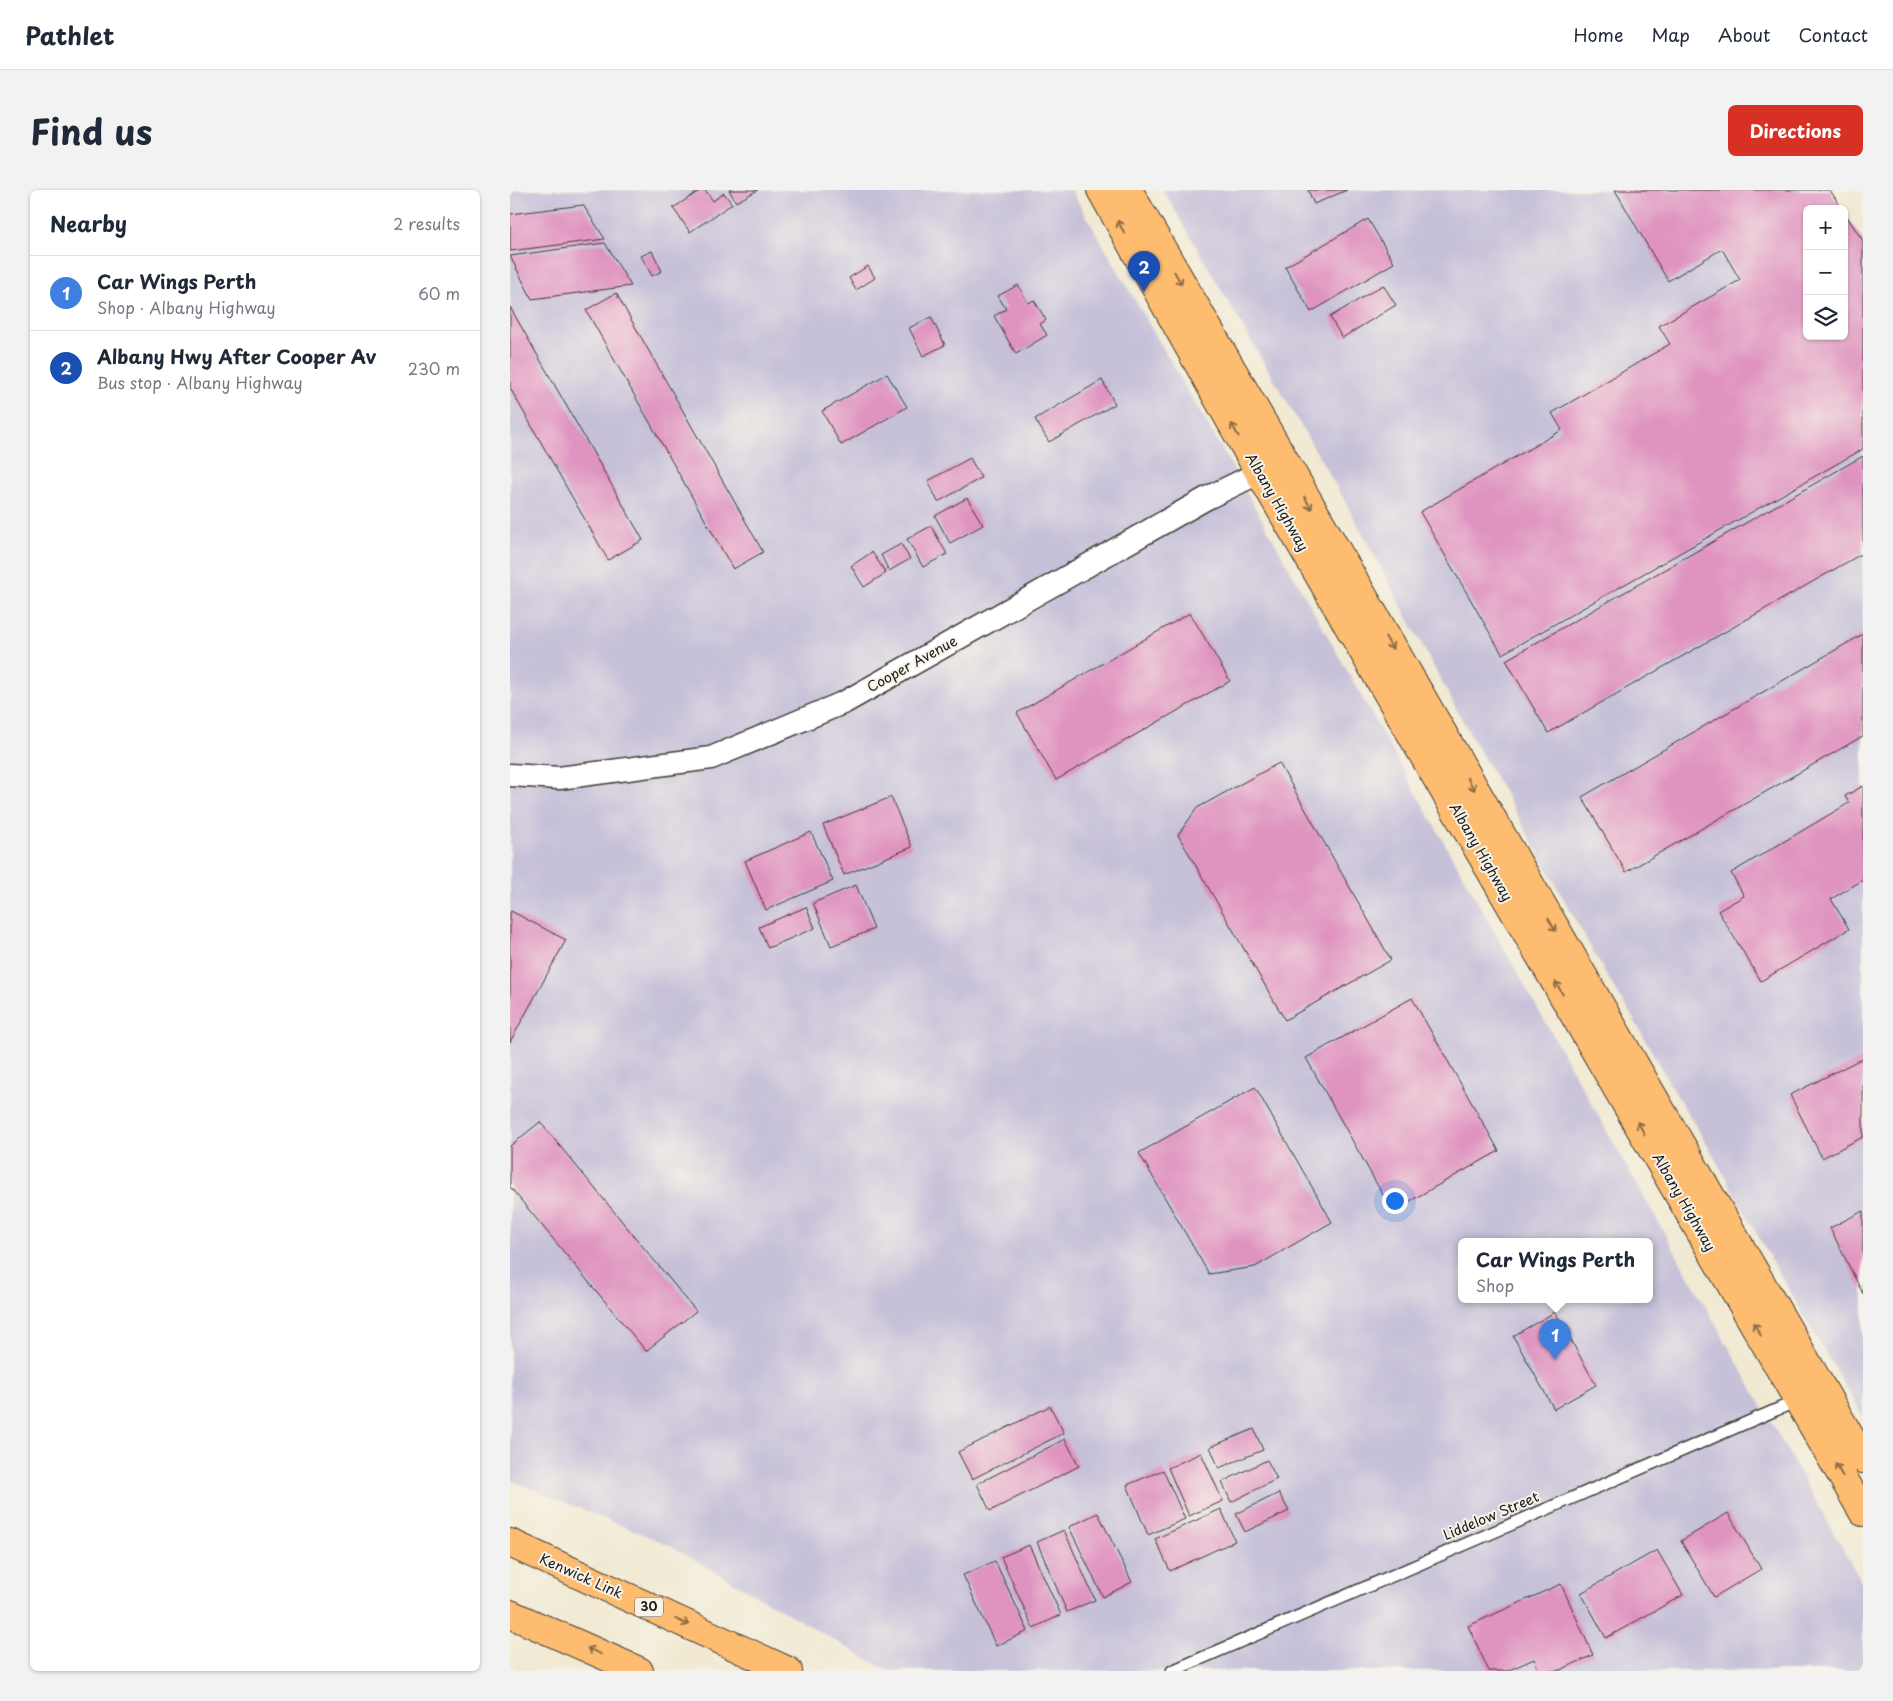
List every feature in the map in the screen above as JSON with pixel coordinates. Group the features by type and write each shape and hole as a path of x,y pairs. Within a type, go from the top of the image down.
{"highway":[{"name":"Albany Highway","path":"1101,190 1271,466 1810,1395 1863,1512"},
{"name":"Albany Highway","path":"1128,190 1271,466"},
{"name":"Albany Highway","path":"1810,1395 1863,1459"},
{"name":"Kenwick Link","path":"510,1543 787,1671"},
{"path":"510,1614 639,1671"}],"street":[{"name":"Cooper Avenue","path":"510,775 559,778 711,758 845,702 1207,498 1271,466"}],"lane":[{"name":"Liddelow Street","path":"1172,1671 1810,1395"}],"shaded area":[{"path":"510,190 1071,190 1231,465 1863,1585 1863,1671 888,1671 667,1544 510,1480"},
{"path":"1163,190 1830,190 1839,205 1803,205 1803,340 1848,340 1848,218 1863,241 1863,1417 1769,1256 1711,1151 1604,971 1472,738 1346,503"}],"building":[{"path":"701,190 705,190 713,201 724,193 732,204 690,232 673,208"},
{"path":"729,190 758,190 736,202"},
{"path":"1308,190 1347,190 1314,204"},
{"path":"1615,190 1830,190 1839,205 1803,205 1803,340 1848,340 1848,218 1863,241 1863,449 1502,654 1420,512 1562,430 1552,413 1670,344 1659,326 1740,280 1722,249 1668,281"},
{"path":"583,205 605,239 510,251 510,214"},
{"path":"1368,219 1394,263 1311,312 1285,267"},
{"path":"605,243 631,286 532,299 510,256"},
{"path":"652,251 662,271 652,276 641,256"},
{"path":"868,266 875,278 856,290 849,278"},
{"path":"1018,285 1028,303 1034,300 1046,320 1040,324 1047,335 1016,354 994,316 1006,309 998,296"},
{"path":"1383,285 1396,305 1342,338 1330,317"},
{"path":"616,293 763,552 733,569 586,310"},
{"path":"510,307 643,540 608,560 510,388"},
{"path":"931,317 945,345 923,356 909,328"},
{"path":"887,374 907,407 841,445 822,411"},
{"path":"1102,380 1115,404 1049,442 1035,419"},
{"path":"1863,456 1863,553 1548,733 1506,660"},
{"path":"970,458 981,478 938,502 928,481"},
{"path":"967,498 983,525 950,543 935,516"},
{"path":"931,526 947,554 923,567 907,539"},
{"path":"901,544 910,559 889,571 881,555"},
{"path":"872,552 886,573 864,587 851,566"},
{"path":"1190,613 1230,681 1056,780 1017,713"},
{"path":"1863,634 1863,736 1626,872 1582,797"},
{"path":"1279,763 1391,960 1285,1020 1178,835 1197,808"},
{"path":"1863,786 1863,880 1831,899 1849,929 1761,981 1718,911 1744,896 1731,873 1849,803 1845,796"},
{"path":"891,797 912,847 844,875 823,825"},
{"path":"811,832 833,881 766,910 745,861"},
{"path":"856,885 874,929 831,946 813,903"},
{"path":"806,907 815,928 768,948 759,927"},
{"path":"511,911 566,940 510,1042 510,913"},
{"path":"1412,998 1499,1151 1392,1211 1306,1058"},
{"path":"1863,1058 1863,1137 1822,1158 1790,1095"},
{"path":"1255,1087 1332,1222 1255,1267 1209,1274 1139,1153"},
{"path":"540,1122 696,1311 646,1351 510,1187 510,1146"},
{"path":"1863,1211 1863,1294 1830,1228"},
{"path":"1555,1312 1596,1385 1554,1409 1513,1336"},
{"path":"1050,1406 1064,1433 972,1479 958,1452"},
{"path":"1254,1429 1263,1450 1219,1468 1210,1447"},
{"path":"1065,1439 1079,1466 990,1511 977,1484"},
{"path":"1201,1453 1223,1501 1189,1516 1168,1468"},
{"path":"1267,1460 1277,1479 1231,1502 1222,1482"},
{"path":"1163,1470 1185,1519 1148,1535 1127,1485"},
{"path":"1279,1493 1289,1511 1245,1532 1236,1514"},
{"path":"1221,1509 1235,1541 1170,1571 1155,1539"},
{"path":"1098,1513 1132,1582 1103,1597 1069,1527"},
{"path":"1728,1513 1761,1569 1714,1597 1681,1541"},
{"path":"1064,1530 1095,1600 1067,1612 1037,1542"},
{"path":"1029,1545 1061,1615 1033,1628 1001,1557"},
{"path":"1657,1550 1683,1595 1606,1638 1581,1593"},
{"path":"995,1561 1028,1631 996,1646 963,1575"},
{"path":"1561,1584 1593,1655 1558,1671 1539,1671 1534,1659 1507,1671 1489,1671 1468,1626"}],"place":[{"name":"Albany Hwy After Cooper Av","path":"1144,292"},
{"name":"Car Wings Perth","path":"1555,1360"}]}
